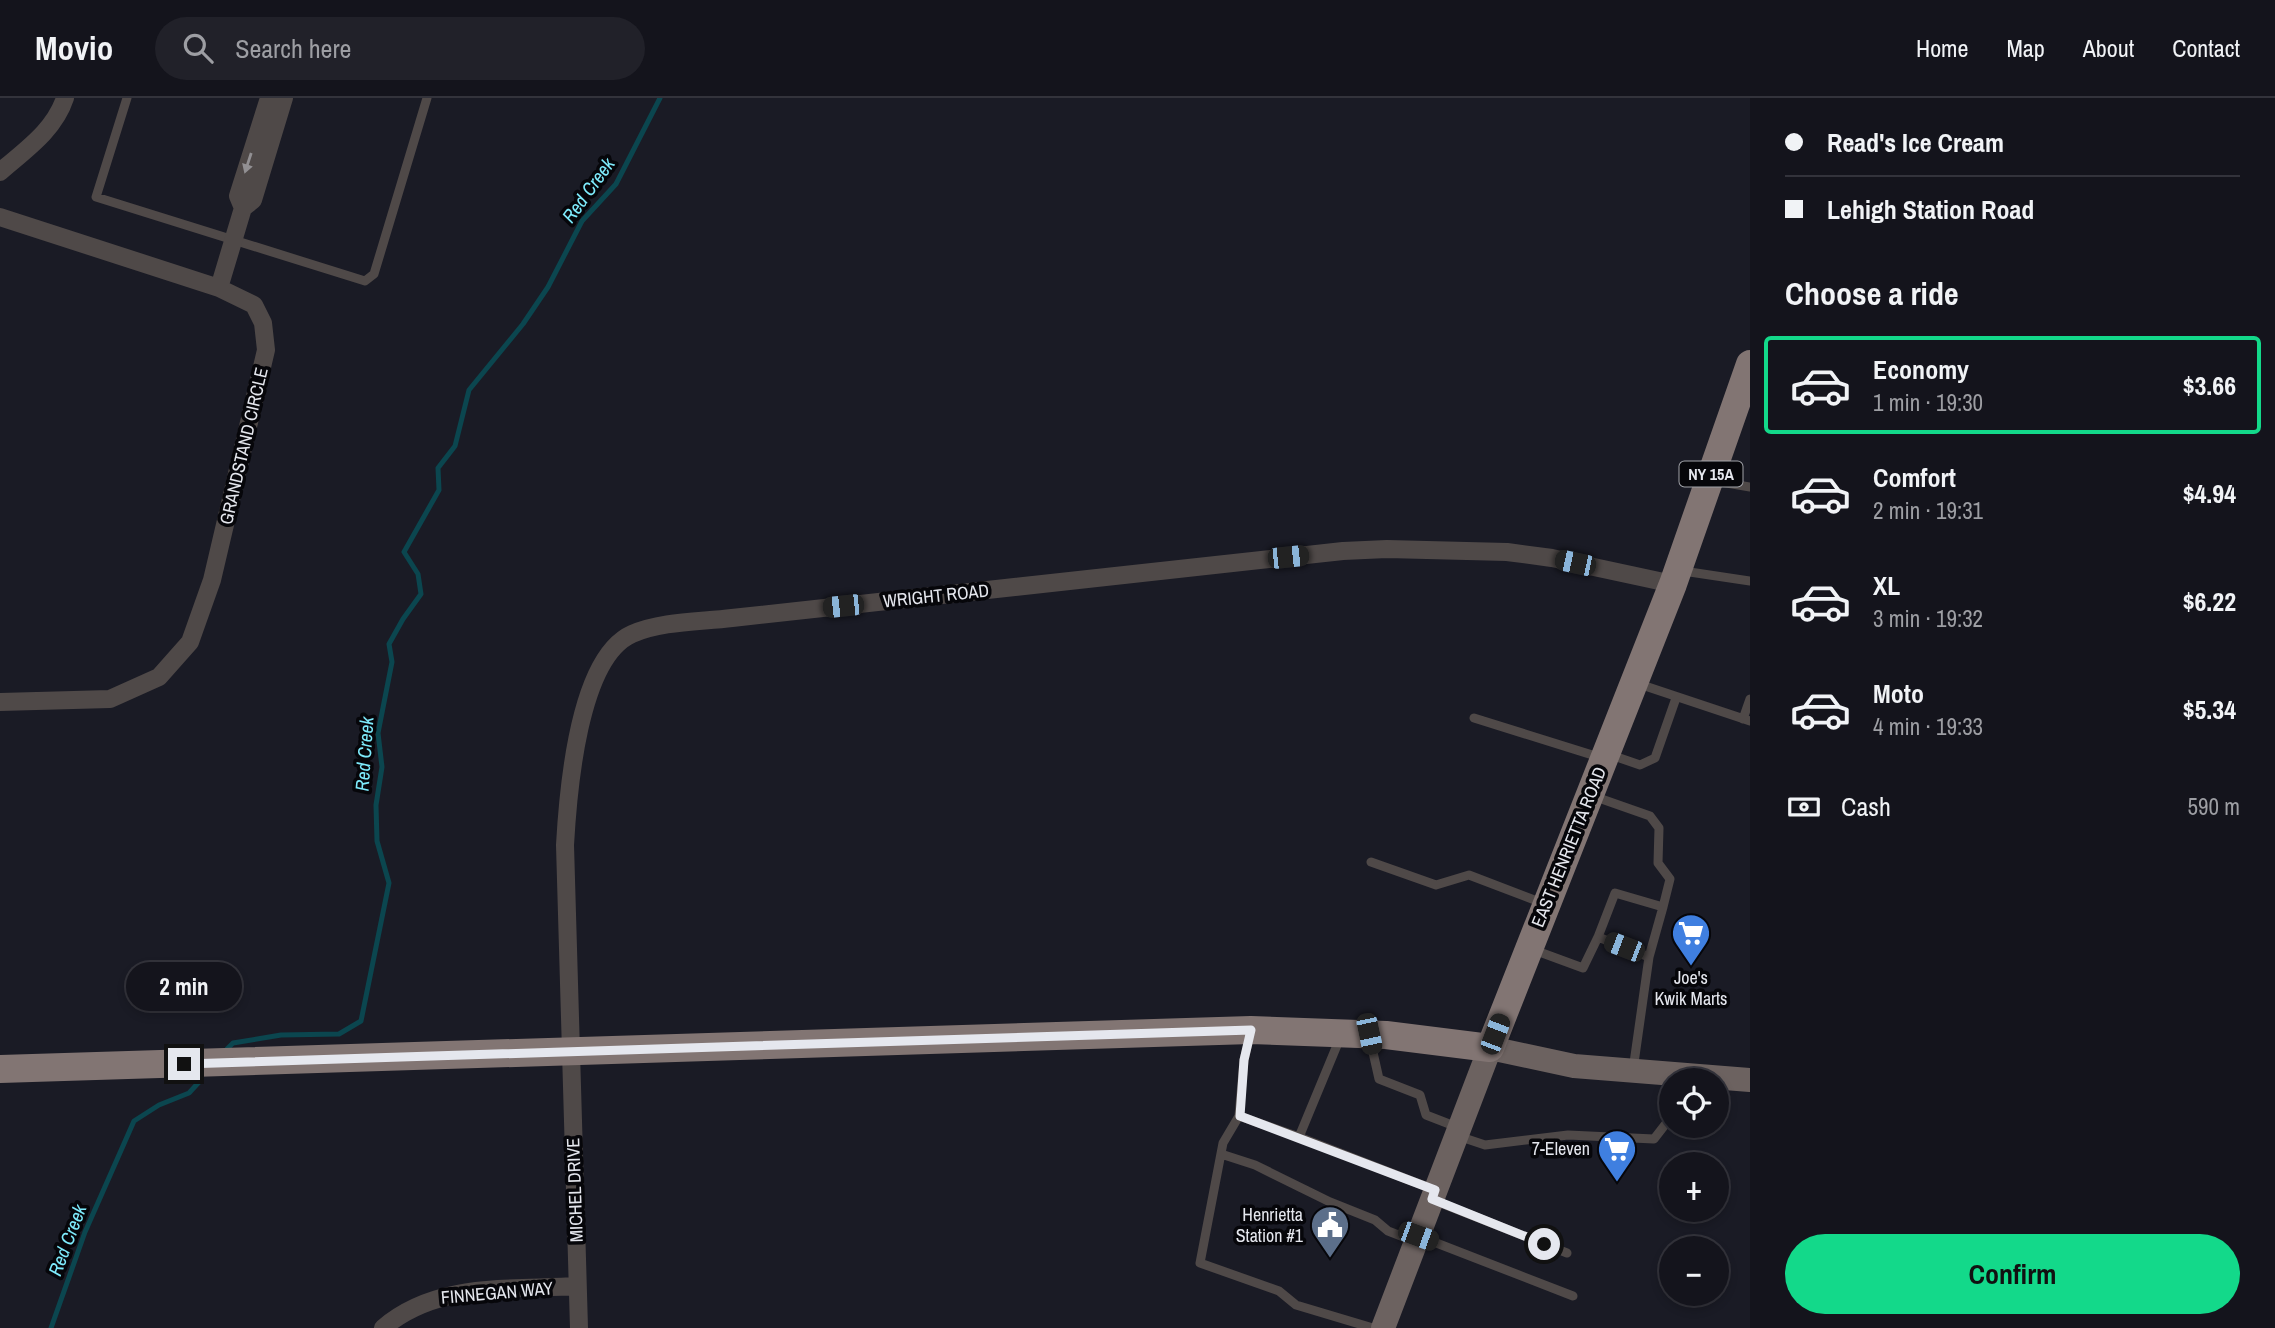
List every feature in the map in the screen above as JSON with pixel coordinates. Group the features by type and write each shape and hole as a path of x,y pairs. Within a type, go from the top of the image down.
{"main road":[{"name":"EAST HENRIETTA ROAD","path":"1383,1328 1675,577 1739,408 1750,364"},
{"path":"0,1069 1251,1030 1355,1034 1490,1048 1574,1066 1659,1075"},
{"path":"1729,1079 1750,1080"}],"street":[{"path":"0,172 43,135 55,121 65,98"},
{"path":"243,208 238,196 269,98"},
{"path":"219,288 243,208 253,200 284,98"},
{"name":"GRANDSTAND CIRCLE","path":"0,217 219,288 254,305 263,323 266,350 212,580 190,642 159,677 110,699 0,702"},
{"name":"WRIGHT ROAD","path":"571,1052 565,845 568,795 574,753 600,666 611,648 629,635 649,628 718,619 1343,551 1507,552 1675,577"},
{"name":"MICHEL DRIVE","path":"571,1052 579,1328"},
{"name":"FINNEGAN WAY","path":"383,1328 412,1307 448,1294 577,1286"}],"lane":[{"path":"128,98 96,197 365,281 374,274 427,98"},
{"path":"1710,480 1750,487"},
{"path":"1675,577 1750,581"},
{"path":"1634,682 1746,720 1750,699"},
{"path":"1474,718 1640,765 1655,758 1676,698"},
{"path":"1590,794 1650,816 1659,828 1658,863 1670,879 1649,957 1633,1072"},
{"path":"1371,862 1436,885 1469,875 1546,905"},
{"path":"1529,948 1583,968 1615,892 1663,908"},
{"path":"1598,937 1649,957"},
{"path":"1251,1030 1244,1060 1240,1116 1223,1143 1200,1263 1279,1292 1296,1305 1373,1328"},
{"path":"1355,1034 1379,1079 1419,1095 1426,1115 1485,1145 1568,1135 1654,1139 1659,1133"},
{"path":"1299,1137 1355,1034"},
{"path":"1240,1116 1299,1137 1567,1253"},
{"path":"1221,1154 1255,1165 1330,1202 1375,1220 1388,1231 1573,1296"}],"waterway":[{"name":"Red Creek","path":"227,1049 233,1043 281,1035 339,1034 361,1021 389,883 377,841 376,805 382,767 378,733 392,662 389,644 421,594 418,574 404,552 439,490 438,468 455,446 469,390 523,324 548,287 582,221 616,184 660,98"},
{"name":"Red Creek","path":"51,1328 85,1232 134,1121 159,1105 189,1093 200,1081"}],"place":[{"name":"Joe's Kwik Marts","path":"1691,967"},
{"name":"7-Eleven","path":"1617,1183"},
{"name":"Henrietta Station #1","path":"1330,1259"}],"route":[{"path":"184,1064 1251,1030 1244,1060 1240,1116 1435,1190 1432,1199 1544,1244"}]}
